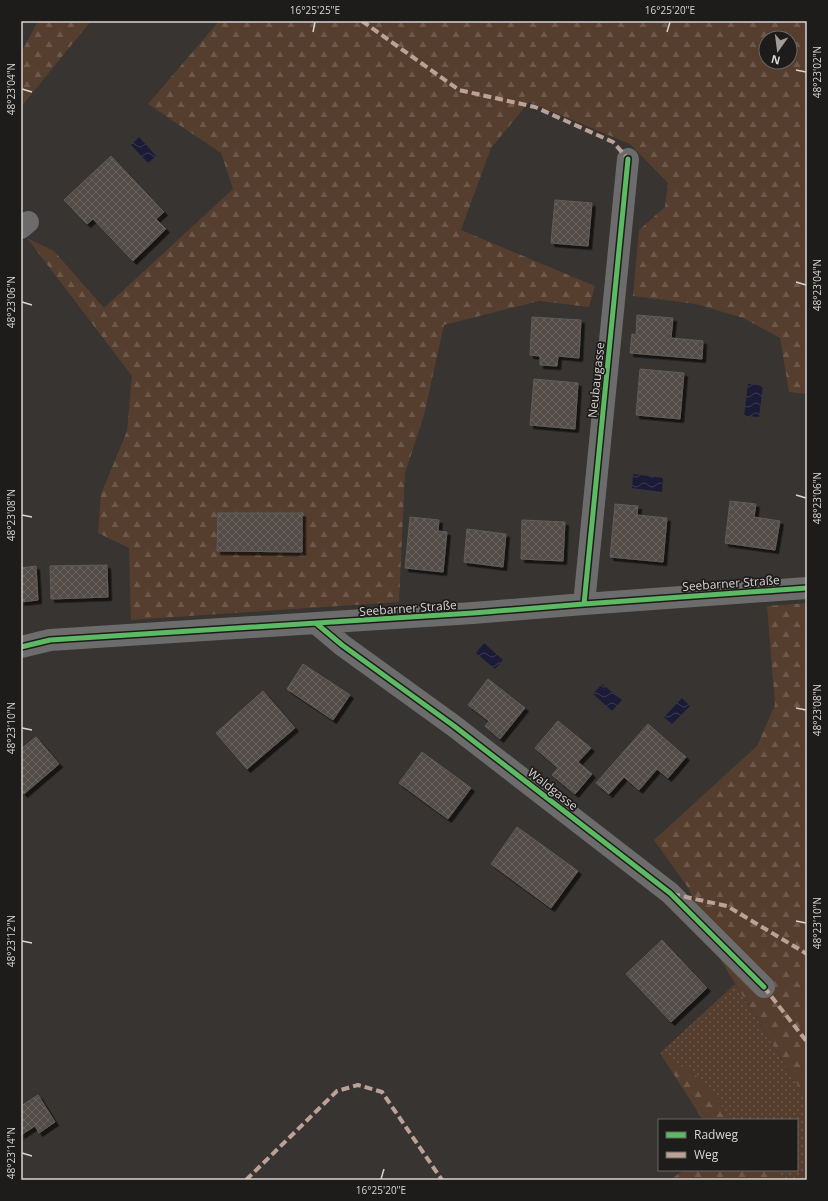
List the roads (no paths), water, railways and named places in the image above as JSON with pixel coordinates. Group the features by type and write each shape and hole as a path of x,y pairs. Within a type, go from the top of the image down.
{"street":[{"name":"Neubaugasse","path":"584,604 628,159"},
{"name":"Seebarner Straße","path":"21,647 50,640 317,624 802,588"},
{"name":"Waldgasse","path":"317,624 342,645 460,731 670,893 764,987"}],"water":[{"path":"139,137 156,156 148,163 131,145"},
{"path":"748,384 763,386 759,417 744,416"},
{"path":"633,474 663,478 662,492 632,488"},
{"path":"484,643 503,660 495,669 476,653"},
{"path":"602,684 622,700 612,711 593,694"},
{"path":"682,698 690,706 672,724 664,717"}]}
